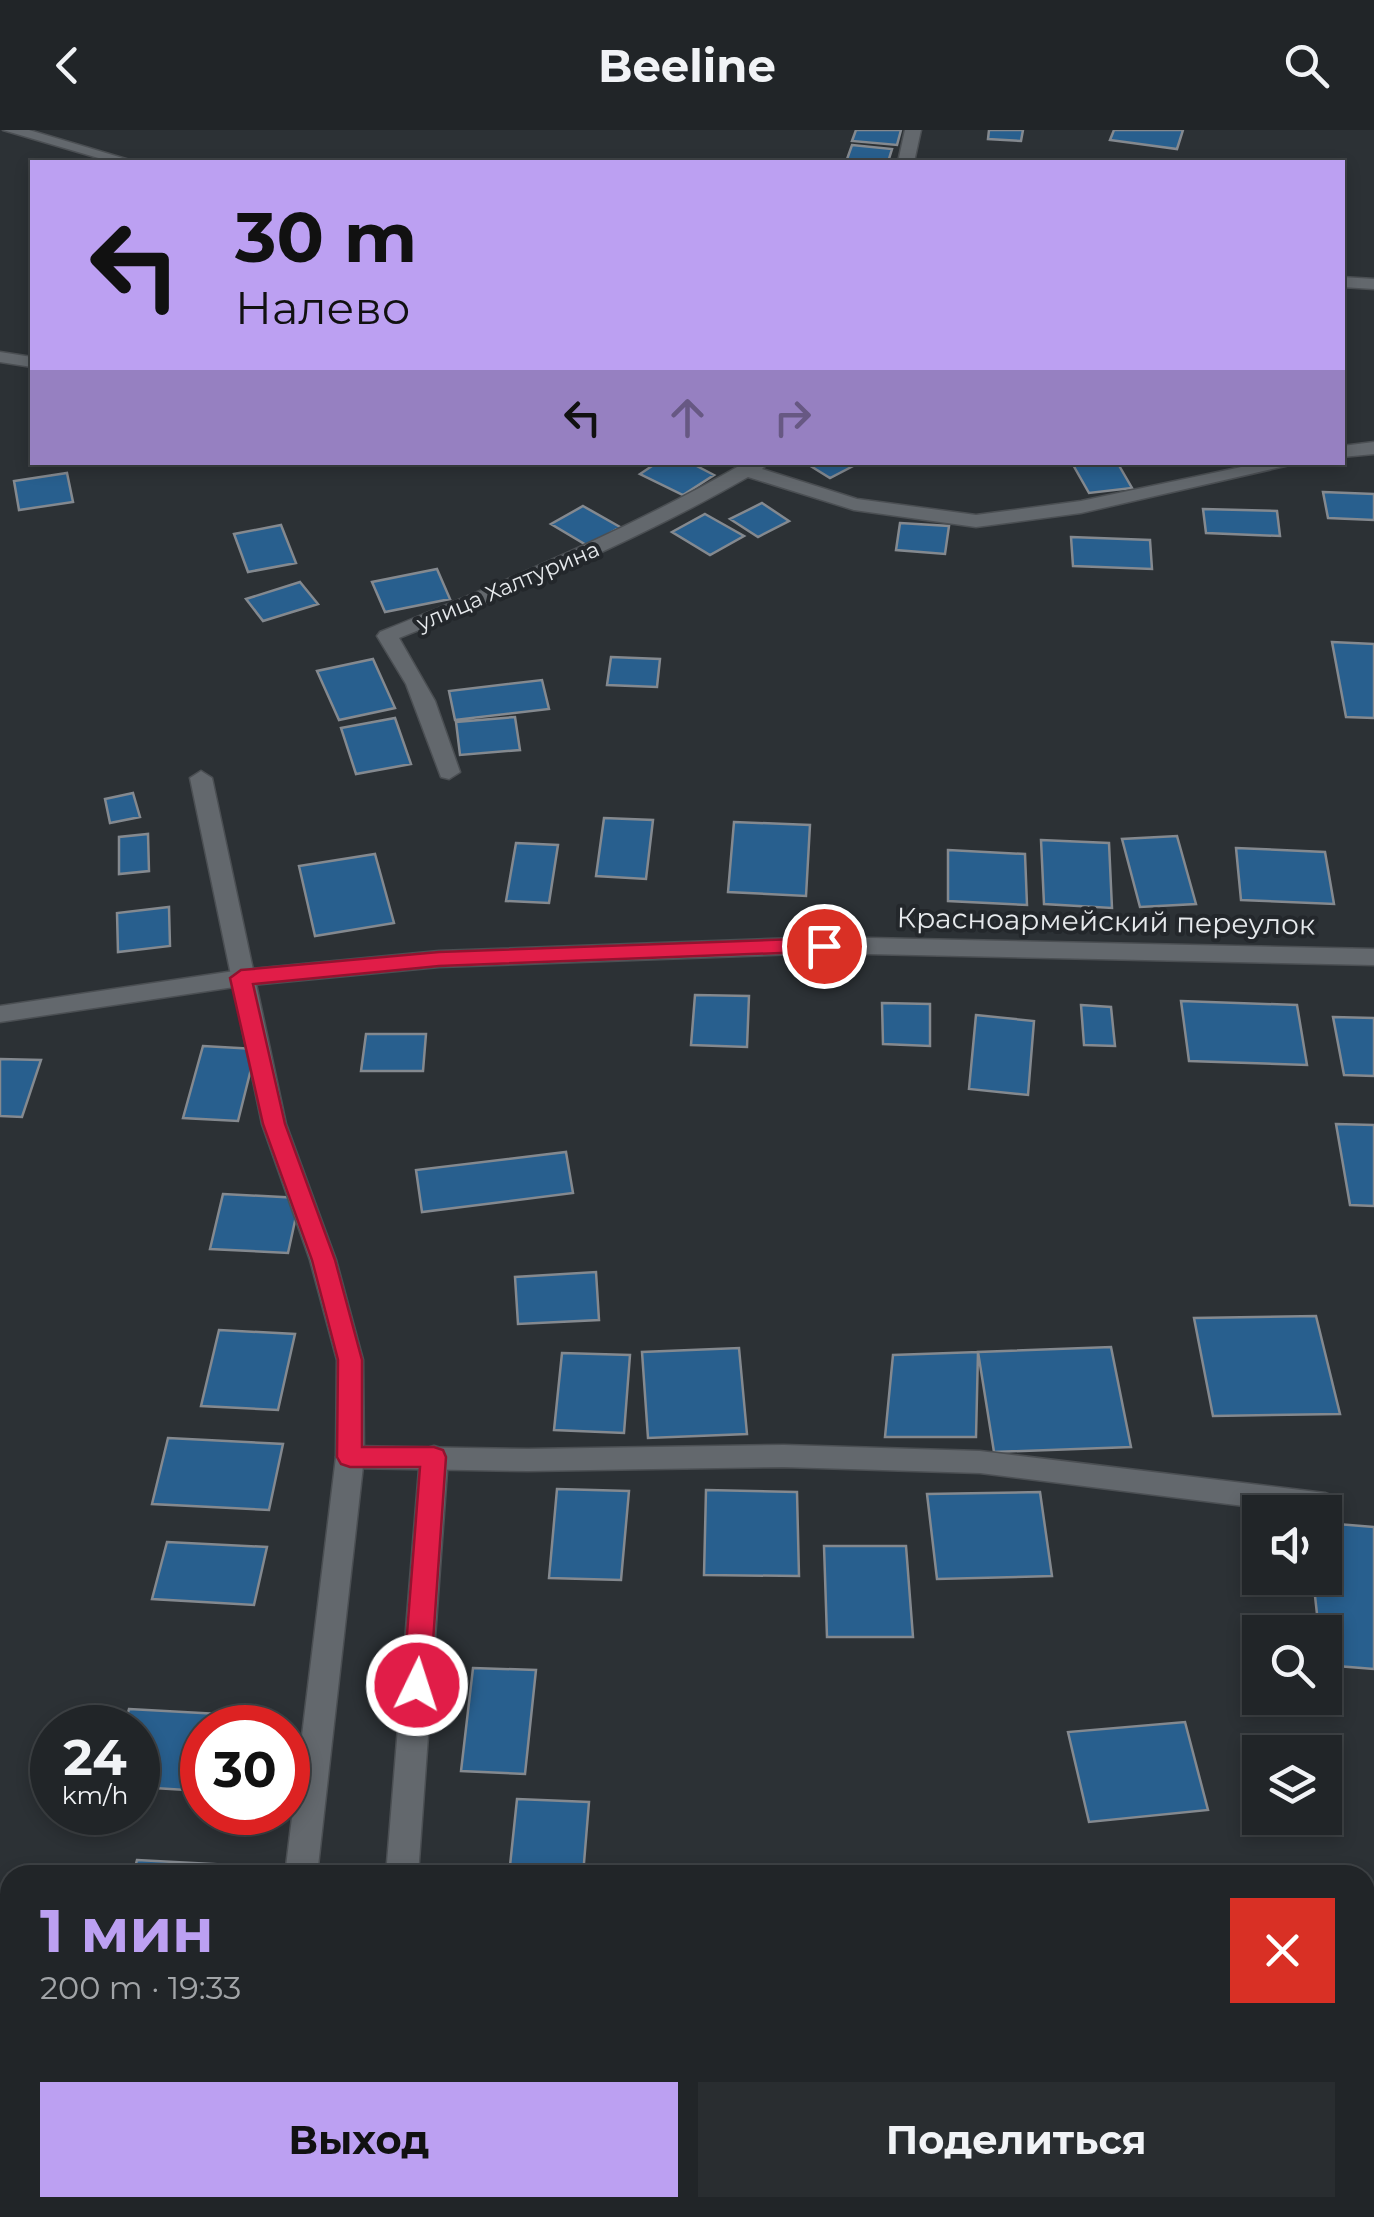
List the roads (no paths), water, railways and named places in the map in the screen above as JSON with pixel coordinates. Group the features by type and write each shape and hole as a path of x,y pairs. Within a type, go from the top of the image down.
{"street":[{"path":"10,130 121,160"},
{"path":"906,160 913,130"},
{"path":"1345,282 1374,284"},
{"path":"0,357 30,362"},
{"path":"1345,452 1374,448"},
{"path":"755,467 854,504 976,521 1081,507 1280,465"},
{"name":"улица Халтурина","path":"448,772 429,708 406,661 387,636 563,565 755,467"},
{"path":"202,778 274,1124 324,1260 350,1360 350,1457 301,1865"},
{"name":"Красноармейский переулок","path":"0,1014 241,978 439,959 824,946 1374,957"},
{"path":"350,1457 784,1456 980,1462 1242,1495"},
{"path":"403,1865 434,1457"}]}
